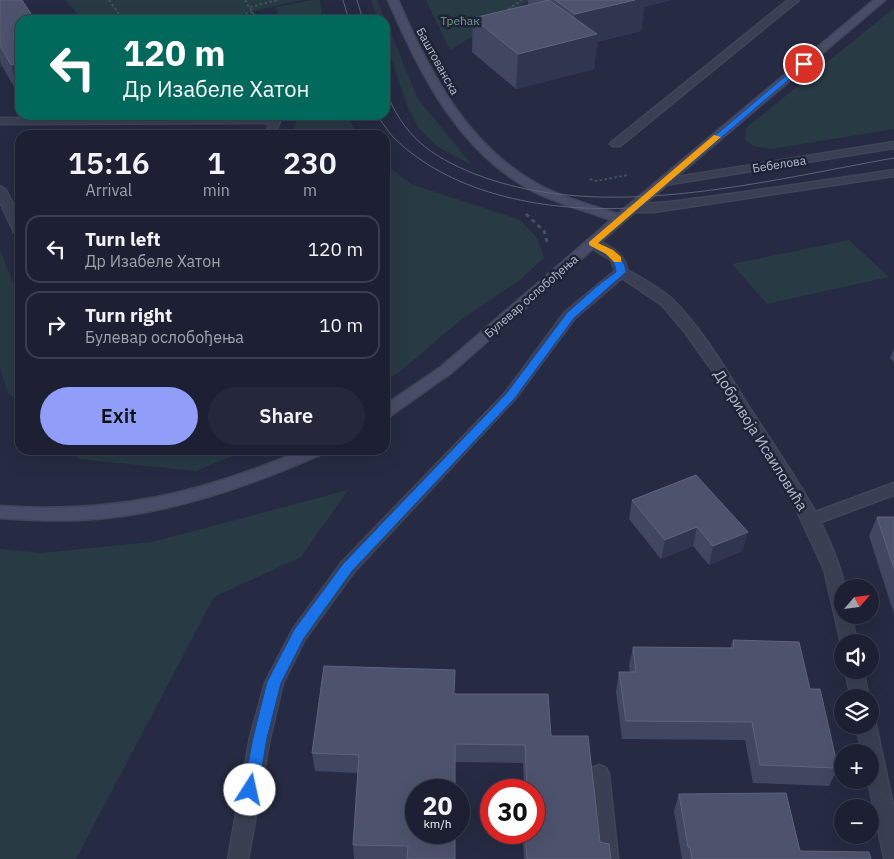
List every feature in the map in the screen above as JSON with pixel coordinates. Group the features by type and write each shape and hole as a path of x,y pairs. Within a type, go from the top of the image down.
{"main road":[{"name":"Баштованска","path":"394,0 409,37 435,87 455,116 490,154 511,172 534,187 620,219"},
{"name":"Булевар ослобођења","path":"390,409 446,370 632,208 880,0"},
{"path":"0,512 95,513 150,505 232,484 304,455"}],"street":[{"path":"616,144 794,0"},
{"path":"0,121 83,122 160,120"},
{"path":"83,122 88,130"},
{"name":"Бебелова","path":"665,182 894,145"},
{"path":"632,208 654,208 752,195 894,173"},
{"path":"0,190 15,222"},
{"path":"238,859 260,738 274,682 299,634 348,567 510,396 570,315 621,272 620,262 616,257 592,244"},
{"name":"Добривоја Исаиловића","path":"621,272 638,281 666,302 689,328 719,370 810,520 832,570 846,634"},
{"path":"810,520 894,489"},
{"path":"868,734 894,858"},
{"path":"599,774 608,859"}],"path":[{"path":"109,0 120,15"},
{"path":"246,0 254,15"},
{"path":"250,7 278,0"},
{"path":"499,15 522,0"},
{"path":"239,15 253,12"},
{"path":"587,179 596,181 636,174"},
{"path":"521,210 544,231 549,248"}],"green space":[{"path":"65,0 301,0 237,15 78,15"},
{"path":"320,0 322,15 279,15 275,7"},
{"path":"371,0 377,0 383,15 376,15"},
{"name":"Трећак","path":"426,0 531,0 450,50"},
{"path":"894,8 894,129 772,149 753,146 745,140 746,128"},
{"path":"390,31 418,99 472,165 438,147 418,127 407,105 390,54"},
{"path":"296,120 350,120 355,130 293,130"},
{"path":"390,168 411,184 520,220 537,238 544,258 521,279 463,318 390,378"},
{"path":"849,240 889,277 767,304 732,264"},
{"path":"0,250 15,284 15,399 8,393 0,368"},
{"path":"75,455 235,455 196,471 79,459"},
{"path":"348,490 301,557 214,597 76,859 0,859 0,549 41,553 152,542"}],"building":[{"path":"0,0 22,0 32,15 15,15 15,64 11,65 0,45"},
{"path":"549,0 597,34 518,54 473,18"},
{"path":"555,0 635,0 575,14"},
{"path":"696,475 748,532 713,546 697,527 665,540 632,500"},
{"path":"877,517 894,517 894,569"},
{"path":"733,640 799,642 810,689 820,689 834,750 834,768 760,765 752,722 626,721 619,672 636,672 633,647 734,648"},
{"path":"324,666 455,670 454,694 548,694 551,736 588,736 600,842 609,844 611,859 527,859 526,844 545,844 545,779 527,779 525,745 455,744 455,779 405,779 405,844 455,844 455,859 407,859 408,846 353,845 359,755 312,753"},
{"path":"786,793 800,851 869,852 871,859 692,859 690,847 688,847 679,794"}],"tram line":[{"path":"343,0 348,15"},
{"path":"357,0 362,15"},
{"path":"390,100 400,120 410,132 431,152 444,160 475,174 524,189 576,196 629,197 683,193 738,186 894,158"},
{"path":"381,120 388,130"},
{"path":"390,133 417,157 445,174 474,187 536,203 601,209 632,208"}],"slow traffic":[{"path":"617,259 609,252 592,244 717,137"}],"route":[{"path":"250,790 260,738 274,682 299,634 348,567 510,396 570,315 621,272 620,262 616,257 592,244 632,208 656,190 804,64"}]}
